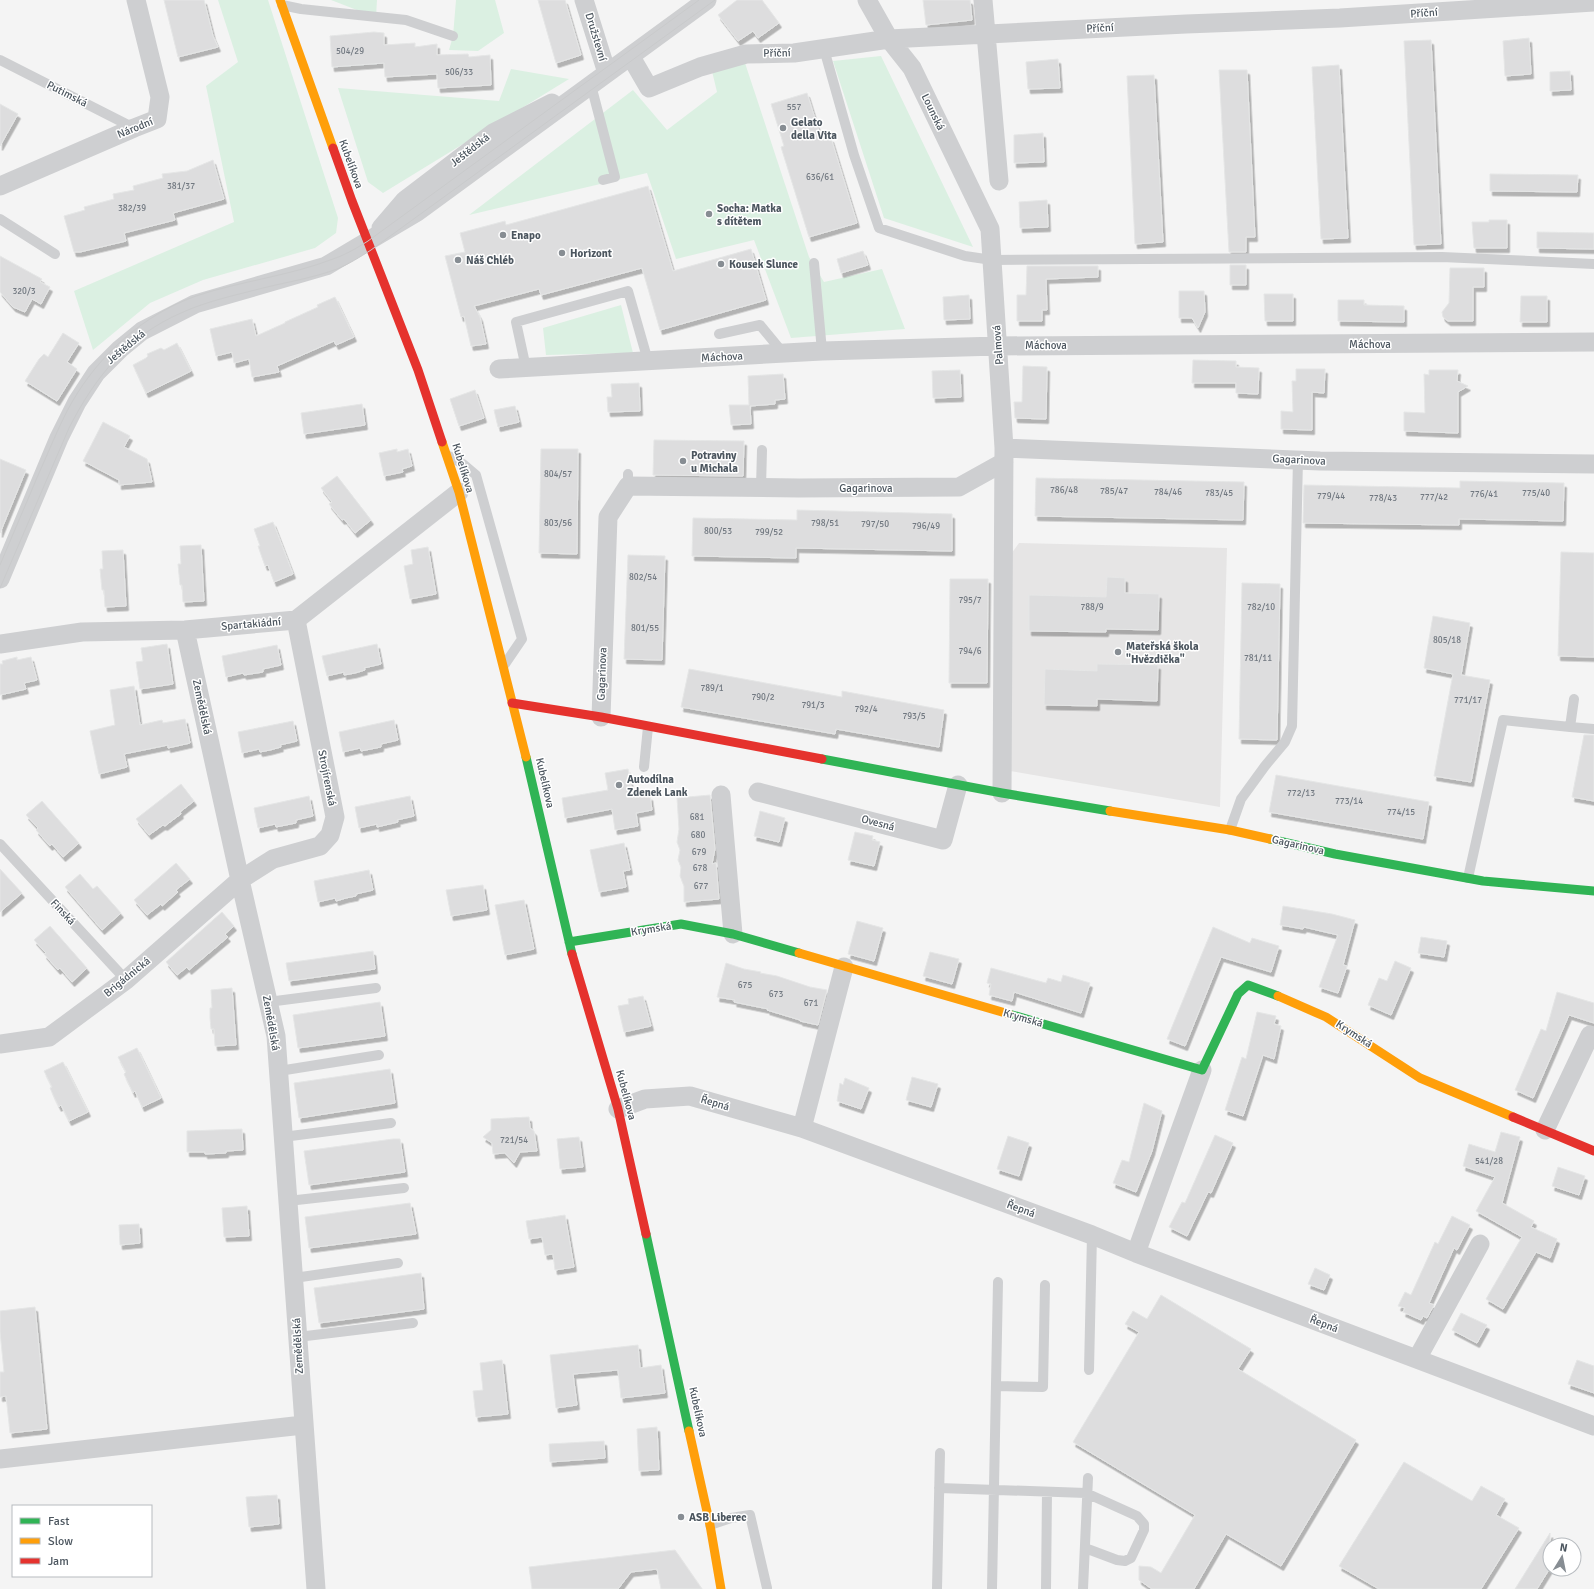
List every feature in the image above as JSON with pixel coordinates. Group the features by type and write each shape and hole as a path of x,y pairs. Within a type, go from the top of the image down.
{"street":[{"name":"Národní","path":"0,186 157,119 160,97 136,0"},
{"name":"Družstevní","path":"584,0 607,73"},
{"name":"Ještědská","path":"0,578 59,438 77,402 96,373 120,349 142,331 195,304 326,266 368,242 405,200 493,133 591,85 707,0"},
{"name":"Lounská","path":"867,0 889,39 912,68 990,229"},
{"path":"983,0 999,181"},
{"name":"Příční","path":"631,57 649,88 700,67 746,54 794,53 889,39 1340,18 1594,2"},
{"name":"Kubelíkova","path":"281,3 325,128 418,370 459,492 523,742 569,942 618,1109 710,1525 721,1589"},
{"name":"Palmová","path":"990,229 1004,455"},
{"name":"Máchova","path":"499,369 822,351 998,346 1594,342"},
{"path":"1002,793 1004,455"},
{"name":"Gagarinova","path":"601,717 604,515 628,480 761,487 959,487 1004,455 1594,464"},
{"name":"Spartakiádní","path":"0,644 82,632 185,630 296,620 459,492"},
{"name":"Strojírenská","path":"240,880 273,859 320,846 330,835 335,817 296,620"},
{"name":"Zemědělská","path":"185,630 276,1036 316,1589"},
{"name":"Gagarinova","path":"512,703 601,717 1002,793 1230,830 1336,854 1483,881 1594,891"},
{"name":"Ovesná","path":"758,792 943,840 958,785"},
{"path":"721,795 734,934"},
{"name":"Brigádnická","path":"0,1044 49,1037 126,980 240,880"},
{"name":"Krymská","path":"569,942 681,924 734,934 1202,1070"},
{"path":"802,1128 844,967"},
{"name":"Krymská","path":"1136,1253 1202,1070 1238,994 1248,985 1288,999 1326,1017 1420,1078 1594,1151"},
{"path":"1545,1130 1590,1035"},
{"name":"Řepná","path":"618,1109 645,1099 690,1096 802,1128 1092,1235 1594,1426"},
{"path":"1417,1359 1480,1244"},
{"path":"0,1459 303,1425"}],"lane":[{"path":"281,3 301,9 406,20 453,36"},
{"path":"824,49 854,155 879,228 965,256 992,260 1442,257 1594,264"},
{"name":"Putimská","path":"0,60 134,128"},
{"path":"591,85 615,177 602,180"},
{"path":"0,219 55,254"},
{"path":"814,263 822,351"},
{"path":"526,368 516,322 628,291 648,361"},
{"path":"719,334 760,325 783,353"},
{"path":"761,487 762,450"},
{"path":"447,455 463,464 476,474 522,639 503,667"},
{"path":"1230,830 1241,799 1265,766 1286,742 1292,726 1298,459"},
{"path":"1570,727 1574,699"},
{"path":"1468,878 1503,720 1594,729"},
{"path":"644,767 648,727"},
{"name":"Finská","path":"0,844 126,980"},
{"path":"268,1002 376,988"},
{"path":"278,1071 379,1055"},
{"path":"283,1137 391,1123"},
{"path":"288,1201 404,1188"},
{"path":"1089,1370 1092,1235"},
{"path":"294,1278 398,1263"},
{"path":"992,1589 998,1282"},
{"path":"996,1386 1043,1387 1045,1285"},
{"path":"298,1337 413,1323"},
{"path":"937,1589 940,1453"},
{"path":"1083,1589 1086,1493 1088,1478"},
{"path":"939,1488 1086,1493 1137,1516 1144,1524 1144,1530 1131,1558 1125,1561 1117,1560 1085,1548"},
{"path":"1046,1589 1047,1492"},
{"path":"710,1525 731,1518 750,1515 767,1588"}],"shaded area":[{"name":"Mateřská škola \"Hvězdička\"","path":"1019,543 1227,548 1220,807 1010,771 1011,554"}],"green space":[{"path":"218,0 268,0 338,218 336,233 315,248 203,280 150,303 93,350 74,291 234,222 206,86 238,62"},
{"path":"331,0 377,0 376,17 375,17"},
{"path":"456,0 495,0 504,33 478,51 449,50 453,36"},
{"path":"881,56 973,247 884,218 833,61"},
{"path":"744,60 809,257 824,282 882,269 905,329 791,338 754,240 676,259 647,173 469,215 633,90 667,130 717,92 711,67"},
{"path":"511,69 569,79 383,193 368,182 338,88 499,101"},
{"path":"621,305 633,353 546,355 543,328"}],"building":[{"path":"164,0 204,0 213,36 218,47 178,57"},
{"path":"538,0 565,0 581,55 556,63"},
{"path":"737,0 762,0 779,23 758,38 753,31 738,41 718,15"},
{"path":"923,0 970,0 972,20 926,25"},
{"path":"374,32 384,33 384,45 415,43 415,47 437,44 437,55 468,54 469,57 490,55 491,85 438,88 437,74 385,77 384,63 332,67 330,36"},
{"path":"1529,38 1531,74 1505,76 1503,41"},
{"path":"1431,40 1441,244 1414,245 1404,41"},
{"path":"1058,59 1060,88 1028,89 1026,62"},
{"path":"1339,65 1348,238 1321,239 1312,67"},
{"path":"1219,70 1247,70 1255,237 1246,237 1246,252 1229,252"},
{"path":"1570,71 1571,90 1550,91 1550,72"},
{"path":"1154,75 1163,242 1135,244 1127,76"},
{"path":"807,93 822,141 831,138 857,223 809,237 781,147 784,146 771,104"},
{"path":"0,104 18,114 0,146"},
{"path":"1043,133 1044,162 1014,163 1014,135"},
{"path":"213,160 224,199 173,213 175,220 124,233 126,241 80,252 74,252 64,216 85,210 84,207 114,199 113,194 134,190 133,186 163,178 162,174 187,171"},
{"path":"1490,174 1578,175 1577,192 1490,191"},
{"name":"Horizont","path":"648,186 673,271 751,249 766,300 660,330 642,268 541,295 539,289 474,306 480,317 486,344 471,346 464,316 461,317 445,256 465,252 460,233 505,221 506,225"},
{"path":"1047,200 1048,227 1020,228 1019,202"},
{"path":"1489,220 1507,220 1507,248 1474,248 1472,222 1489,222"},
{"path":"1537,232 1594,233 1594,249 1537,248"},
{"path":"863,251 868,265 841,273 837,259"},
{"path":"0,256 42,279 40,282 50,287 41,304 32,299 25,312 13,307 0,292"},
{"path":"1230,265 1246,265 1246,285 1230,285"},
{"path":"1027,266 1098,266 1098,277 1046,279 1047,310 1042,310 1042,321 1017,321 1017,295 1026,295"},
{"path":"1450,268 1484,268 1484,287 1473,287 1473,321 1448,321 1443,317 1442,312 1449,303"},
{"path":"1179,291 1204,291 1205,312 1198,328 1192,318 1179,318"},
{"path":"1264,294 1293,294 1293,321 1265,321"},
{"path":"969,295 970,319 944,320 943,297"},
{"path":"1521,296 1547,296 1547,322 1520,322"},
{"path":"335,297 354,337 336,345 334,341 277,366 279,372 252,377 249,359 234,363 232,352 216,356 210,329 252,319 256,336 318,307 317,305"},
{"path":"1338,300 1364,300 1364,305 1404,306 1404,322 1338,321"},
{"path":"63,333 79,343 67,362 77,369 57,401 25,381 39,359 44,354 48,357"},
{"path":"177,343 191,371 146,393 133,365 146,358 148,356 147,354 161,348 164,350"},
{"path":"1193,360 1236,361 1236,367 1259,368 1258,394 1236,393 1236,383 1192,383"},
{"path":"1023,366 1047,367 1046,419 1015,418 1014,402 1022,402"},
{"path":"1296,369 1325,369 1324,393 1312,392 1312,430 1281,429 1281,411 1293,412 1292,381 1296,381"},
{"path":"960,370 961,397 933,398 932,371"},
{"path":"1429,370 1458,370 1457,381 1468,386 1458,392 1458,433 1404,431 1404,412 1425,413 1424,374 1429,375"},
{"path":"783,374 785,399 775,400 775,404 750,406 751,424 731,425 729,405 749,405 748,376"},
{"path":"639,383 640,411 608,412 607,397 612,397 611,384"},
{"path":"475,390 484,418 459,426 450,399"},
{"path":"362,404 365,425 304,434 301,413"},
{"path":"515,406 519,422 498,427 494,410"},
{"path":"103,422 130,436 124,447 147,459 152,482 119,485 119,480 83,461"},
{"path":"654,440 744,441 743,476 653,475"},
{"path":"397,449 397,452 408,449 412,466 402,469 403,472 384,476 379,453"},
{"path":"541,449 578,449 577,554 539,553"},
{"path":"0,459 26,470 0,533"},
{"path":"337,476 371,520 355,533 329,504 332,502 321,488"},
{"path":"1036,478 1244,482 1243,520 1035,516"},
{"path":"1460,481 1564,483 1563,521 1459,519 1459,525 1303,523 1304,485 1460,488"},
{"path":"797,510 952,514 952,551 796,548 796,558 692,556 693,518 797,520"},
{"path":"273,522 293,574 274,582 268,565 265,566 254,529"},
{"path":"201,545 204,601 183,602 182,585 180,585 178,564 181,564 180,546"},
{"path":"428,547 436,594 410,599 404,566 413,564 411,550"},
{"path":"123,550 126,606 105,607 104,590 102,590 100,569 103,569 102,551"},
{"path":"1561,552 1594,553 1594,657 1558,656"},
{"path":"628,555 665,556 662,660 624,659"},
{"path":"1107,577 1125,578 1125,593 1159,594 1158,630 1106,629 1106,632 1029,631 1029,595 1106,597"},
{"path":"950,579 988,579 987,683 949,683"},
{"path":"1242,583 1280,584 1277,740 1239,739"},
{"path":"1433,616 1470,623 1461,675 1490,680 1471,782 1434,776 1453,674 1424,668"},
{"path":"167,644 173,684 140,689 136,662 143,661 141,648"},
{"path":"377,644 381,664 364,668 365,670 355,673 344,675 344,672 327,676 322,656"},
{"path":"277,645 281,665 263,669 263,672 244,675 243,673 226,677 222,656"},
{"path":"17,657 17,660 31,657 37,680 24,683 26,689 0,695 0,664 3,664 2,661"},
{"path":"1097,664 1158,665 1157,701 1097,699 1097,706 1044,705 1045,669 1097,671"},
{"path":"689,669 842,697 842,691 944,710 939,747 836,729 835,734 681,707"},
{"path":"134,686 140,725 162,720 163,723 185,719 190,743 168,748 168,745 124,754 127,767 99,774 90,731 115,725 110,690"},
{"path":"394,720 398,740 381,744 381,747 361,751 360,748 343,752 339,732"},
{"path":"293,721 297,741 280,745 281,747 270,750 260,752 259,749 242,753 238,732"},
{"path":"1584,735 1594,735 1594,801 1572,797"},
{"path":"628,769 633,798 650,796 652,810 636,813 638,826 615,830 612,809 565,818 562,798 608,790 605,773"},
{"path":"1276,775 1429,802 1423,839 1269,812"},
{"path":"181,784 194,801 180,812 181,814 165,826 163,825 149,835 136,819"},
{"path":"710,795 715,849 712,864 716,863 719,899 684,902 684,886 680,876 681,867 678,860 680,850 677,842 679,829 677,798"},
{"path":"309,796 313,816 296,820 296,823 276,827 275,824 258,828 254,808"},
{"path":"410,796 414,816 377,827 377,824 359,828 355,807"},
{"path":"42,801 79,843 63,857 52,844 50,846 36,830 38,828 26,815"},
{"path":"760,811 785,818 779,842 754,836"},
{"path":"855,832 873,836 872,840 880,842 874,866 848,860"},
{"path":"624,843 630,870 623,871 626,887 599,892 590,850"},
{"path":"176,863 190,879 176,890 178,892 162,906 161,904 147,915 134,900"},
{"path":"0,869 22,893 0,912"},
{"path":"369,870 373,890 336,901 335,898 318,902 314,881"},
{"path":"80,874 93,889 97,886 121,913 102,930 65,887"},
{"path":"483,885 487,910 451,916 446,890"},
{"path":"524,900 534,949 505,955 495,905"},
{"path":"1283,906 1332,914 1355,920 1343,965 1347,966 1338,993 1319,987 1338,935 1304,927 1303,929 1280,925"},
{"path":"222,912 234,926 225,934 228,937 189,970 187,967 177,975 166,962"},
{"path":"857,921 883,928 874,961 848,954"},
{"path":"50,926 87,968 72,982 60,968 58,970 44,954 46,953 34,940"},
{"path":"1213,927 1250,943 1252,938 1279,946 1271,972 1221,957 1185,1046 1167,1039"},
{"path":"1421,937 1447,941 1444,957 1418,953"},
{"path":"373,951 375,969 289,981 286,963"},
{"path":"930,952 959,959 952,984 923,976"},
{"path":"1395,961 1411,968 1391,1015 1368,1005 1379,978 1387,981"},
{"path":"726,963 744,969 777,976 810,987 827,990 818,1025 800,1021 767,1010 768,1009 734,1002 735,1000 717,997"},
{"path":"991,968 1046,983 1048,978 1061,982 1063,975 1090,983 1081,1013 1014,992 1012,1001 989,995 991,984 987,983"},
{"path":"232,988 236,1045 215,1046 214,1029 211,1029 210,1018 210,1008 212,1008 211,990"},
{"path":"1557,992 1594,1003 1594,1023 1569,1015 1533,1098 1515,1090 1541,1029 1546,1031"},
{"path":"643,996 651,1026 624,1032 618,1006 629,1004 628,999"},
{"path":"380,1002 385,1036 298,1048 293,1015"},
{"path":"1257,1012 1276,1016 1274,1024 1281,1026 1274,1059 1263,1055 1243,1116 1225,1110 1242,1057 1246,1059"},
{"path":"137,1048 161,1098 142,1107 135,1091 133,1093 124,1074 126,1072 118,1057"},
{"path":"63,1062 88,1112 69,1121 61,1105 59,1107 54,1097 50,1088 52,1087 44,1071"},
{"path":"390,1069 395,1103 299,1118 294,1083"},
{"path":"912,1077 938,1084 931,1107 906,1100"},
{"path":"845,1078 869,1088 861,1109 837,1101 840,1083 843,1085"},
{"path":"1144,1103 1162,1111 1152,1151 1136,1192 1113,1183 1122,1160 1129,1162"},
{"path":"529,1117 530,1128 534,1131 537,1151 520,1152 514,1163 505,1153 493,1154 492,1143 483,1137 491,1130 491,1119"},
{"path":"242,1129 243,1150 226,1151 226,1153 205,1154 205,1152 187,1152 187,1131"},
{"path":"1501,1132 1520,1137 1502,1203 1534,1221 1531,1227 1557,1239 1550,1258 1536,1252 1503,1309 1486,1299 1522,1237 1476,1211 1495,1177 1463,1166 1469,1144 1495,1152"},
{"path":"1215,1135 1233,1143 1211,1193 1208,1192 1187,1236 1169,1227 1182,1202 1185,1203"},
{"path":"1008,1136 1029,1143 1019,1176 997,1169"},
{"path":"579,1137 583,1167 560,1169 557,1139"},
{"path":"400,1139 405,1172 309,1185 304,1151"},
{"path":"1558,1167 1585,1176 1579,1195 1552,1186"},
{"path":"410,1203 416,1234 309,1248 305,1217"},
{"path":"247,1206 249,1236 224,1237 222,1208"},
{"path":"565,1215 574,1267 555,1270 553,1254 545,1255 542,1237 529,1239 526,1221"},
{"path":"1452,1216 1470,1225 1457,1250 1454,1248 1429,1303 1434,1305 1427,1318 1423,1316 1421,1320 1403,1312 1405,1308 1398,1306 1405,1292 1411,1295 1435,1242 1438,1244"},
{"path":"139,1224 140,1243 120,1245 119,1225"},
{"path":"1315,1268 1330,1275 1324,1290 1308,1284"},
{"path":"421,1273 424,1309 319,1323 314,1288"},
{"path":"1161,1295 1251,1349 1238,1369 1356,1440 1281,1566 1226,1534 1194,1589 1152,1589 1139,1580 1139,1566 1151,1567 1161,1573 1195,1515 1073,1442 1139,1332 1125,1324 1133,1311 1147,1319"},
{"path":"35,1307 47,1429 10,1433 6,1396 0,1397 0,1372 4,1372 0,1332 0,1311"},
{"path":"1461,1313 1487,1325 1477,1343 1452,1330"},
{"path":"638,1345 640,1368 661,1365 665,1393 621,1398 618,1370 573,1374 577,1405 556,1408 550,1355"},
{"path":"502,1360 508,1414 476,1417 473,1391 483,1390 480,1363"},
{"path":"1577,1360 1594,1366 1594,1393 1568,1384"},
{"path":"657,1427 659,1470 639,1471 637,1429"},
{"path":"604,1441 605,1458 550,1462 549,1444"},
{"path":"1404,1462 1472,1501 1481,1486 1505,1499 1496,1515 1519,1528 1481,1589 1379,1589 1339,1566"},
{"path":"277,1495 279,1524 249,1527 246,1497"},
{"path":"1542,1546 1542,1577 1544,1577 1537,1589 1515,1589"},
{"path":"675,1550 702,1589 661,1589 657,1569 631,1572 618,1589 532,1589 529,1567"}],"tram line":[{"path":"0,565 39,473 72,402 83,384 110,352 141,325 158,314 196,296 316,265 360,246 699,0"},
{"path":"0,588 69,428 79,409 102,375 129,346 162,322 191,309 232,296 319,275 346,265 371,250 715,0"}],"traffic: fast":[{"path":"526,757 572,954"},
{"path":"822,759 1002,793 1110,811"},
{"path":"1270,839 1335,854 1483,881 1594,891"},
{"path":"569,942 681,924 733,934 799,953"},
{"path":"1009,1014 1202,1070 1238,994 1248,985 1278,996"},
{"path":"646,1234 689,1431"}],"traffic: slow":[{"path":"280,0 333,148"},
{"path":"442,442 459,492 526,757"},
{"path":"1110,811 1230,830 1270,839"},
{"path":"799,953 1009,1014"},
{"path":"1278,996 1326,1017 1420,1078 1513,1117"},
{"path":"689,1431 710,1525 721,1589"}],"traffic: jam":[{"path":"333,148 352,201 418,370 442,442"},
{"path":"512,703 601,717 822,759"},
{"path":"572,954 618,1109 646,1234"},
{"path":"1513,1117 1594,1151"}],"place":[{"name":"Gelato della Vita","path":"783,128"},
{"name":"Socha: Matka s dítětem","path":"709,214"},
{"name":"Enapo","path":"503,235"},
{"name":"Horizont","path":"562,253"},
{"name":"Náš Chléb","path":"458,260"},
{"name":"Kousek Slunce","path":"721,264"},
{"name":"Potraviny u Michala","path":"683,461"},
{"name":"Mateřská škola \"Hvězdička\"","path":"1118,652"},
{"name":"Autodílna Zdenek Lank","path":"619,785"},
{"name":"ASB Liberec","path":"681,1517"}]}
